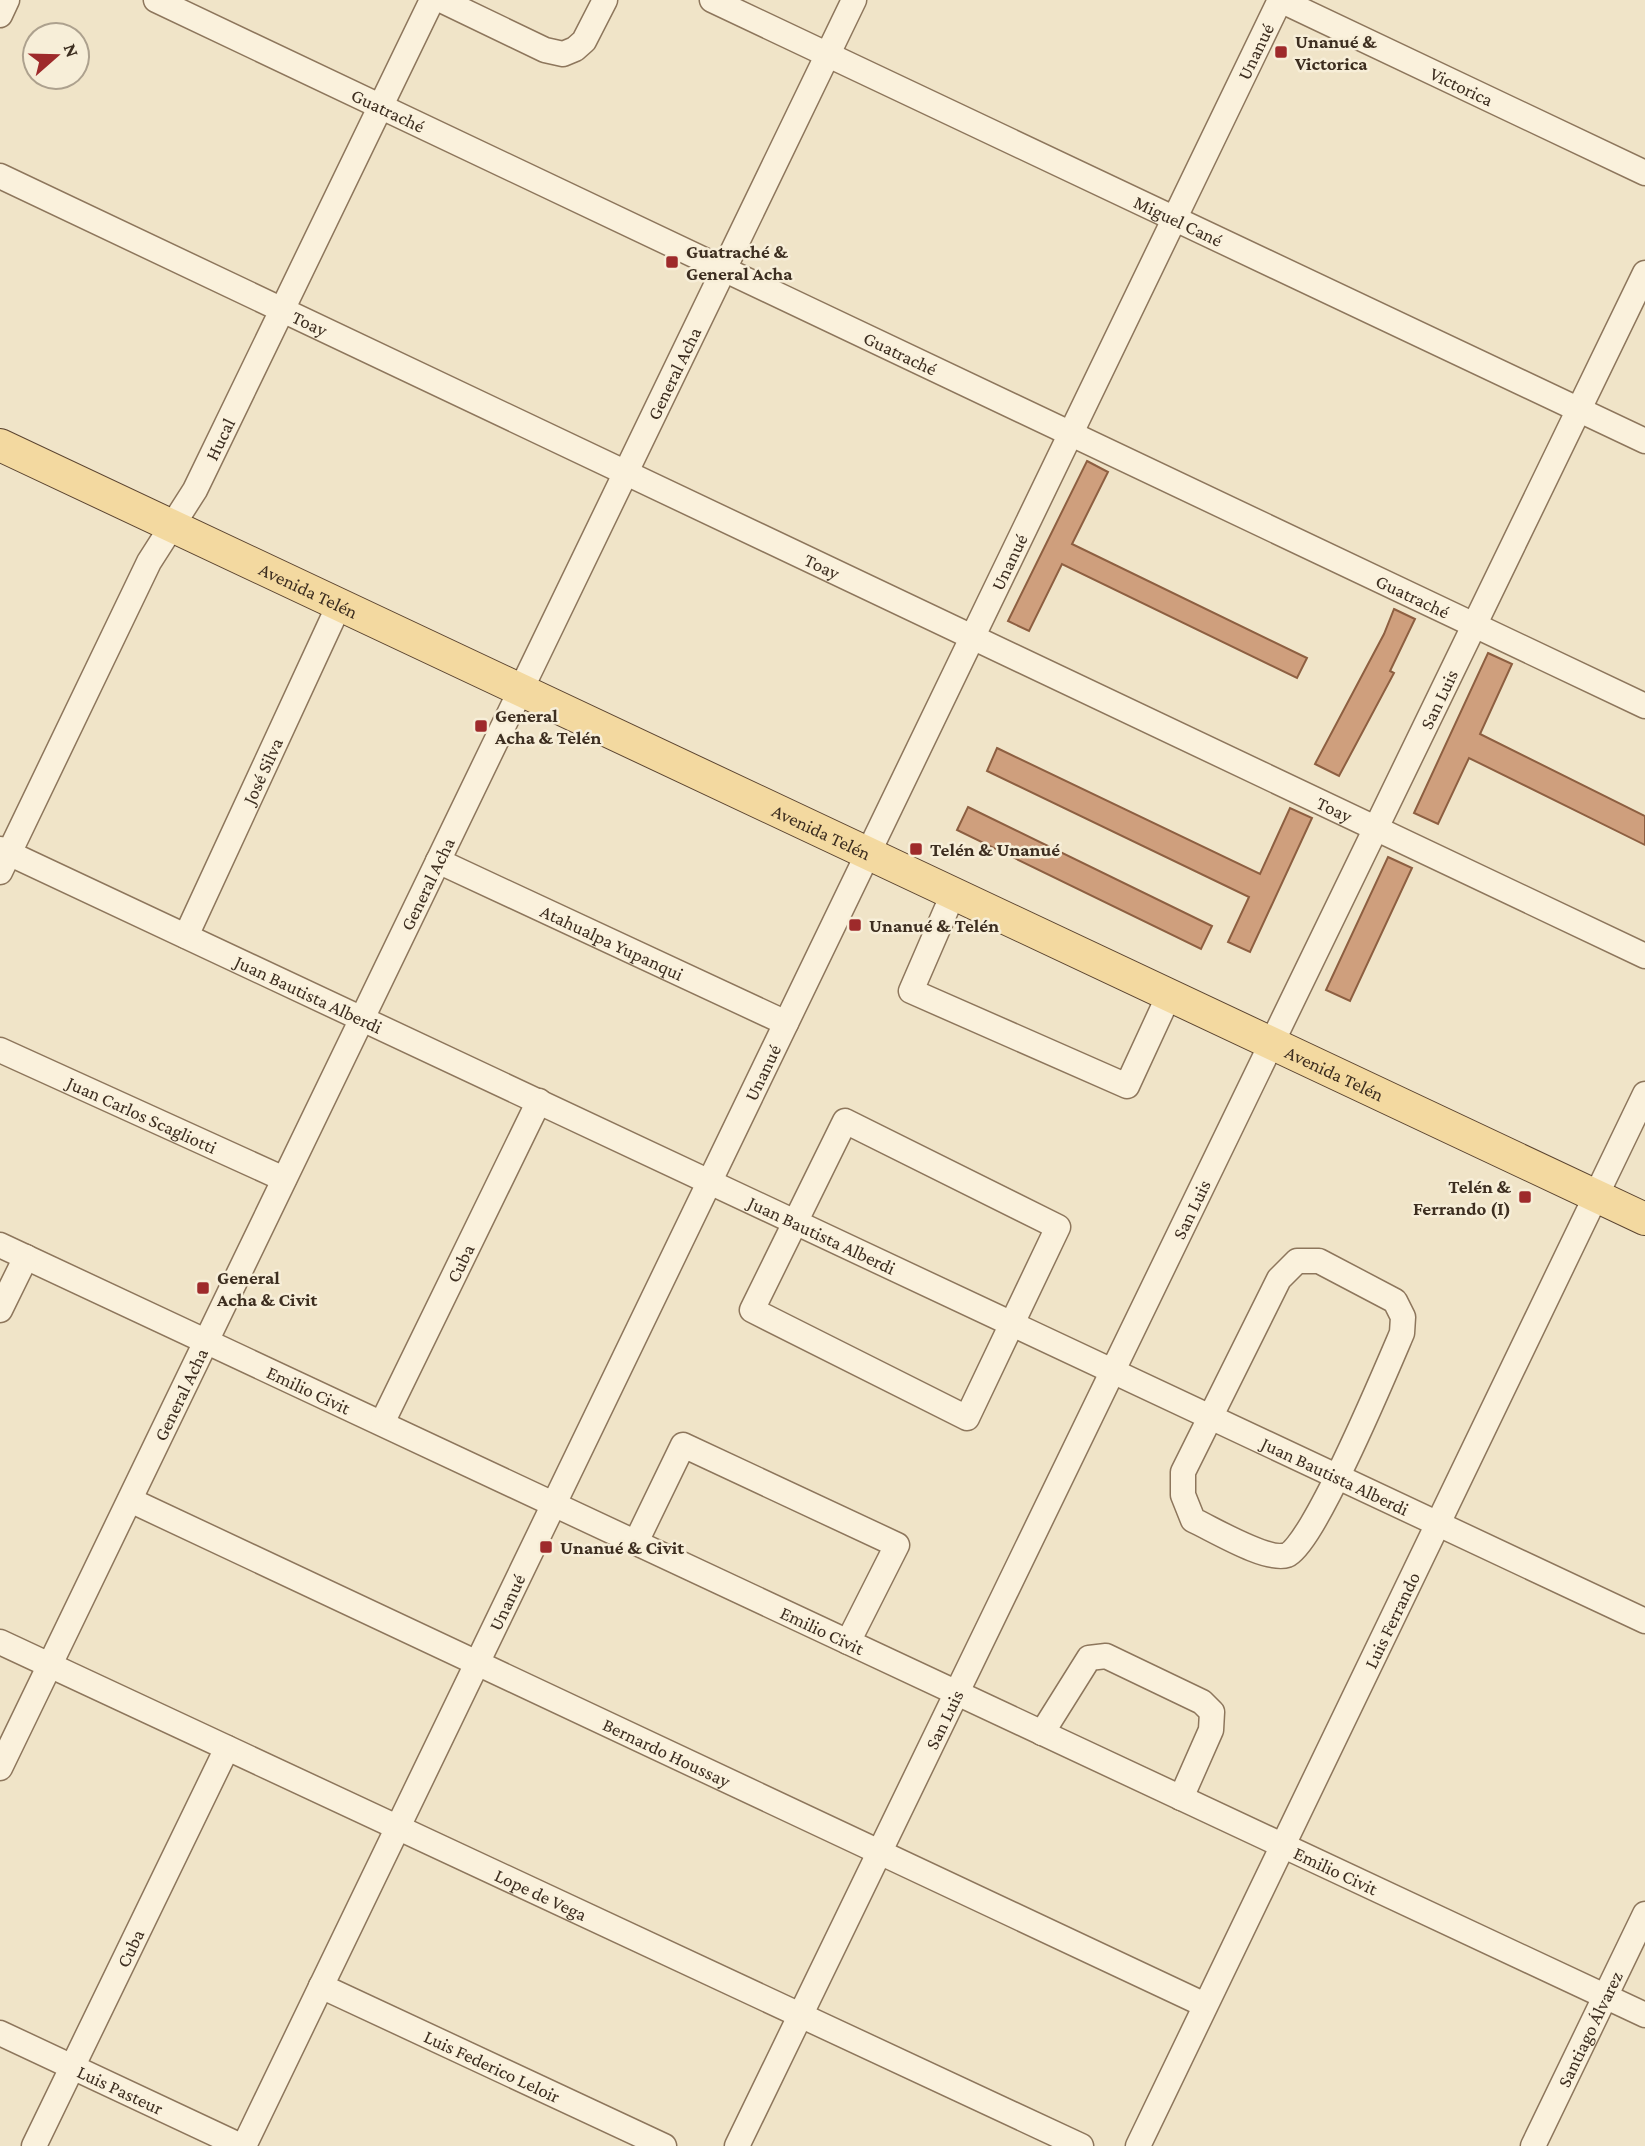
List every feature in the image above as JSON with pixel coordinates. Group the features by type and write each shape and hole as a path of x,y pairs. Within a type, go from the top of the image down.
{"main road":[{"name":"Avenida Telén","path":"0,445 1645,1219"}],"street":[{"path":"0,15 7,0"},
{"name":"Guatraché","path":"156,0 1645,706"},
{"name":"Hucal","path":"3,858 149,562 195,491 432,0"},
{"path":"442,0 545,50 557,53 569,52 580,45 588,36 605,0"},
{"name":"Miguel Cané","path":"712,0 1645,441"},
{"name":"General Acha","path":"0,1768 854,0"},
{"name":"Victorica","path":"1280,0 1645,173"},
{"name":"Unanué","path":"242,2146 478,1663 1280,0"},
{"name":"Toay","path":"0,176 1645,956"},
{"name":"San Luis","path":"737,2146 1645,272"},
{"name":"José Silva","path":"186,936 339,605"},
{"name":"Juan Bautista Alberdi","path":"3,858 186,936 1645,1620"},
{"name":"Atahualpa Yupanqui","path":"438,860 786,1023"},
{"path":"953,894 911,991 1127,1087 1168,995"},
{"name":"Juan Carlos Scagliotti","path":"0,1050 284,1179"},
{"name":"Luis Ferrando","path":"1138,2146 1645,1094"},
{"name":"Cuba","path":"382,1423 539,1101"},
{"path":"845,1121 1059,1227 1013,1324 967,1418 752,1310 845,1121"},
{"name":"Emilio Civit","path":"0,1245 1645,2015"},
{"path":"0,1310 26,1256"},
{"path":"1297,1261 1319,1261 1395,1301 1404,1317 1402,1334 1338,1477 1298,1546 1287,1555 1269,1555 1193,1520 1183,1495 1184,1472 1279,1279 1297,1261"},
{"path":"636,1542 683,1445 796,1497 897,1545 848,1642"},
{"name":"Bernardo Houssay","path":"130,1500 1206,2005"},
{"name":"Lope de Vega","path":"0,1642 1081,2146"},
{"path":"1042,1733 1090,1658 1106,1656 1202,1702 1212,1712 1211,1730 1181,1798"},
{"name":"Cuba","path":"34,2146 227,1748"},
{"name":"Santiago Álvarez","path":"1533,2146 1645,1914"},
{"name":"Luis Federico Leloir","path":"321,1986 664,2146"},
{"name":"Luis Pasteur","path":"0,2033 242,2146"}],"building":[{"path":"1087,461 1108,472 1072,544 1307,658 1297,678 1062,564 1029,631 1008,621"},
{"path":"1394,609 1415,619 1390,671 1394,673 1339,776 1315,764 1384,634"},
{"path":"1488,653 1512,664 1480,734 1645,816 1645,845 1469,758 1438,824 1414,813"},
{"path":"997,748 1260,874 1290,808 1312,818 1250,952 1228,942 1249,897 987,771"},
{"path":"968,807 1212,926 1201,949 957,830"},
{"path":"1388,857 1412,868 1350,1001 1326,990"}],"place":[{"name":"Unanué & Victorica","path":"1281,52"},
{"name":"Guatraché & General Acha","path":"672,262"},
{"name":"General Acha & Telén","path":"481,726"},
{"name":"Telén & Unanué","path":"916,849"},
{"name":"Unanué & Telén","path":"855,925"},
{"name":"Telén & Ferrando (I)","path":"1525,1197"},
{"name":"General Acha & Civit","path":"203,1288"},
{"name":"Unanué & Civit","path":"546,1547"}]}
